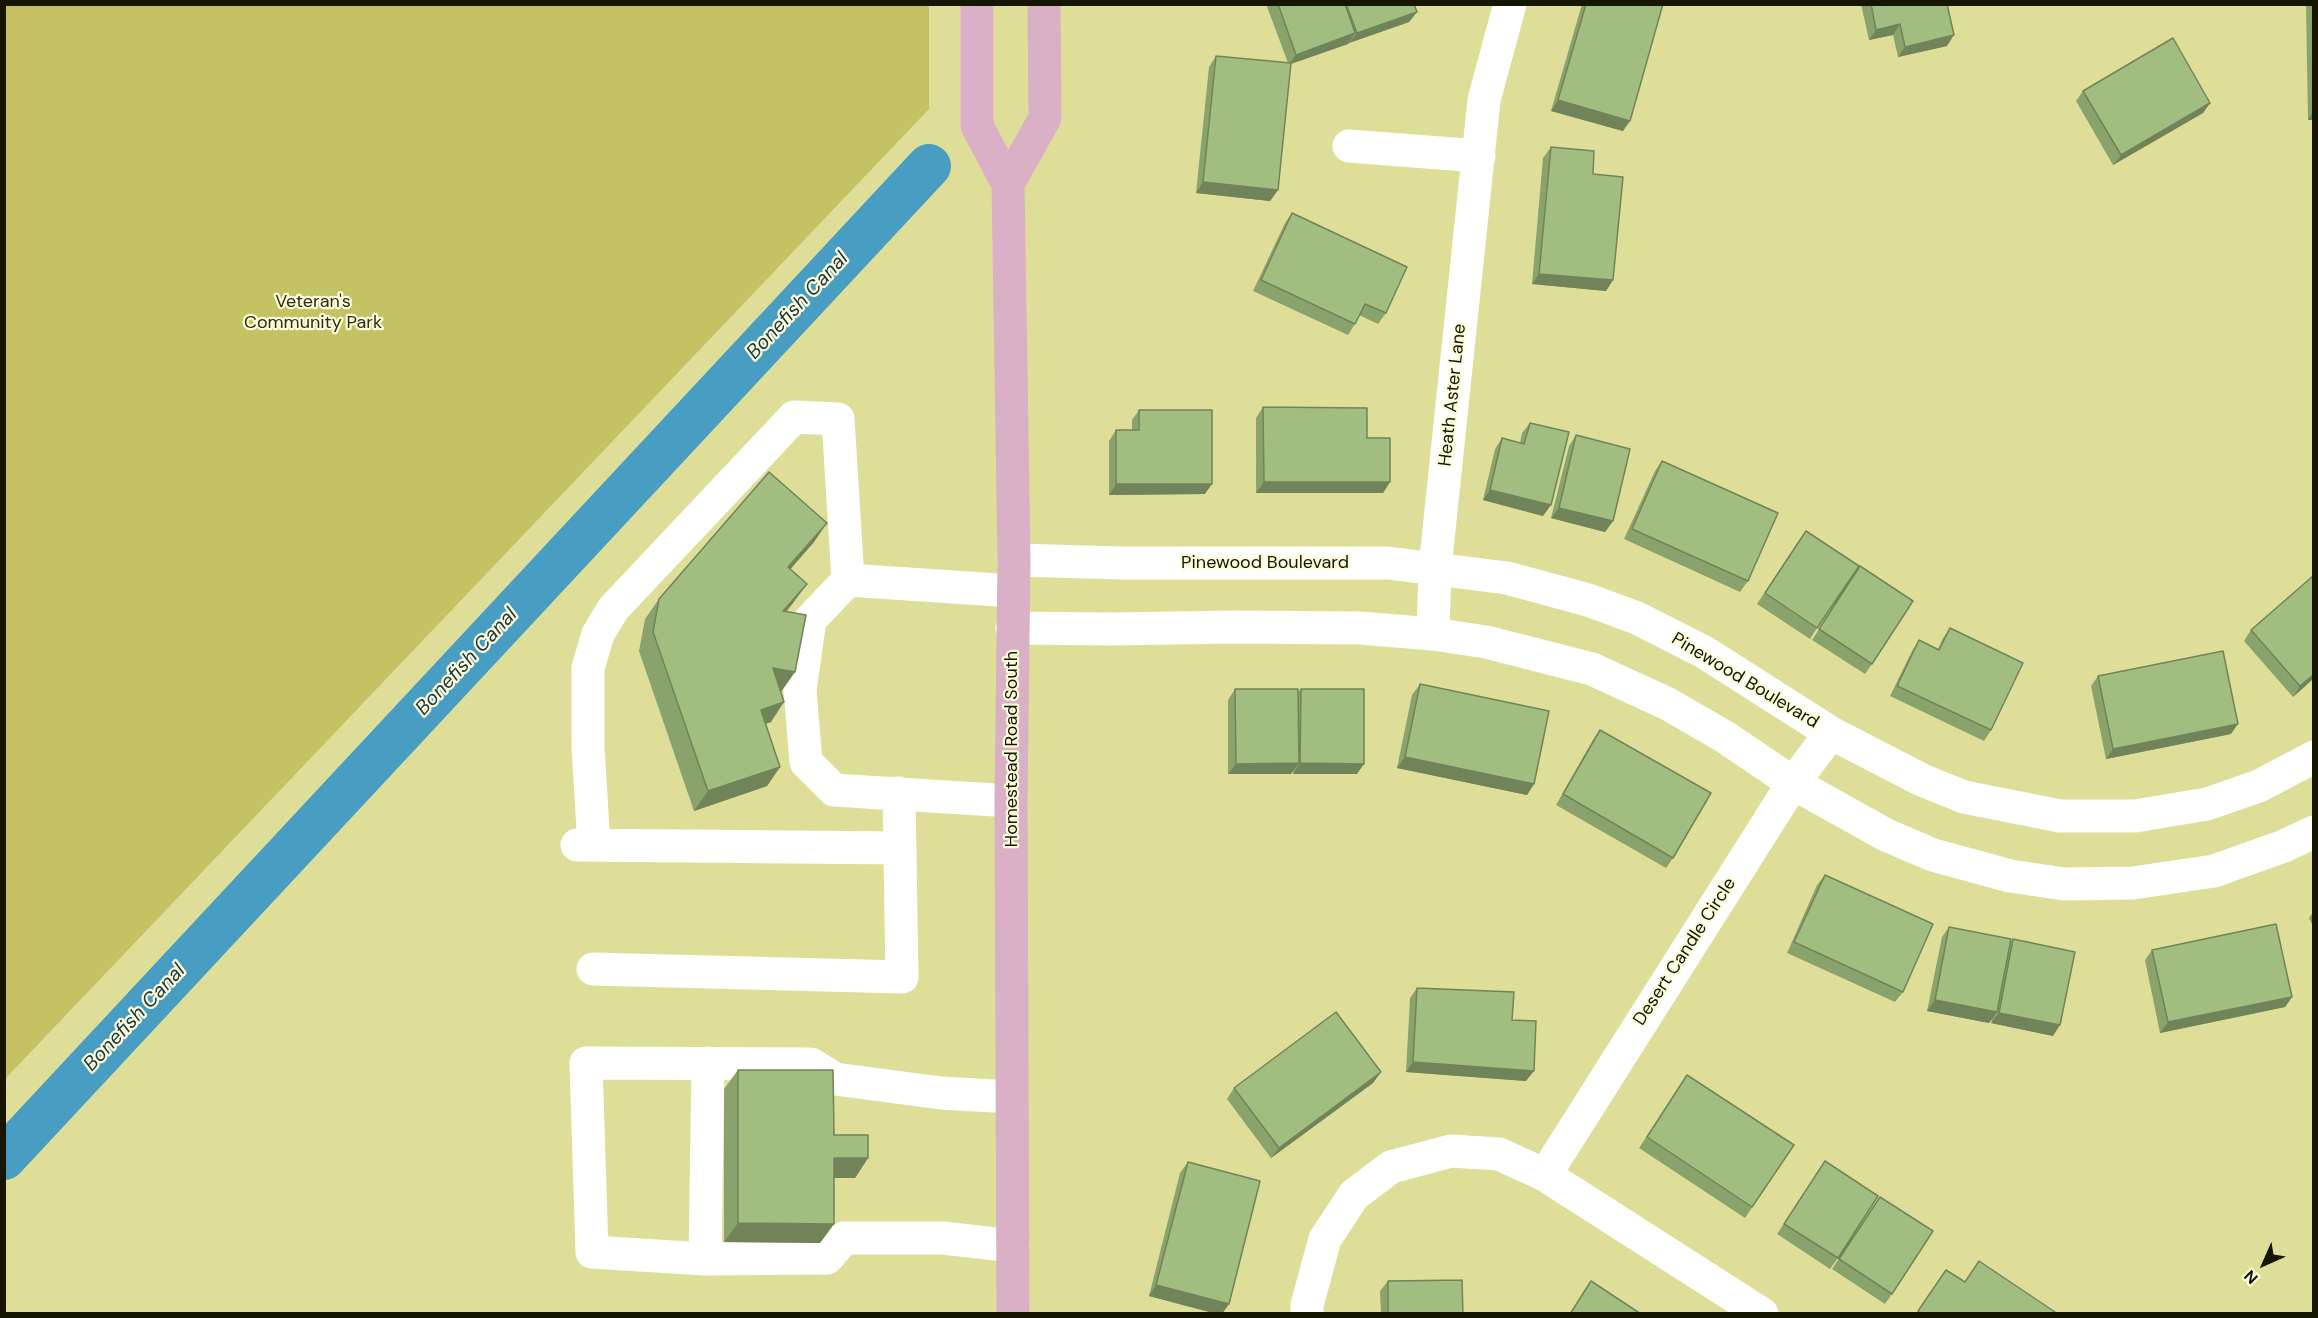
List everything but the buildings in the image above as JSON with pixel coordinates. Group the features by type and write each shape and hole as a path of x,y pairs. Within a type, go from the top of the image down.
{"main road":[{"name":"Homestead Road South","path":"977,4 977,126 1008,184 1013,575 1011,801 1013,1314"},
{"path":"1008,184 1045,118 1044,4"}],"street":[{"name":"Heath Aster Lane","path":"1433,634 1435,568 1484,100 1510,4"},
{"path":"1349,146 1479,156"},
{"path":"900,848 585,845 588,668 597,634 613,609 794,417 838,419 848,580 810,620 800,690 806,762 834,790 1011,801"},
{"name":"Pinewood Boulevard","path":"848,580 1013,575 1124,564 1388,563 1507,578 1588,600 1636,618 1704,652 1831,733 1922,780 1964,797 2060,816 2135,816 2207,804 2259,786 2313,757"},
{"path":"1012,628 1360,628 1433,634 1486,642 1592,669 1668,704 1725,737 1793,783 1886,835 1933,855 2010,876 2064,884 2133,883 2214,871 2284,846 2313,832"},
{"name":"Desert Candle Circle","path":"1545,1175 1793,783 1831,733"},
{"path":"593,969 902,977 899,793"},
{"path":"1012,1097 941,1093 835,1079 811,1064 586,1063 592,1252 705,1259 827,1258 844,1238 943,1238 1013,1246"},
{"path":"705,1259 708,1063"},
{"path":"1307,1314 1307,1305 1325,1239 1354,1194 1391,1167 1451,1151 1499,1154 1545,1175 1762,1314"}],"green space":[{"name":"Veteran's Community Park","path":"5,4 929,5 929,109 5,1079"}],"waterway":[{"name":"Bonefish Canal","path":"4,1158 929,166"}]}
